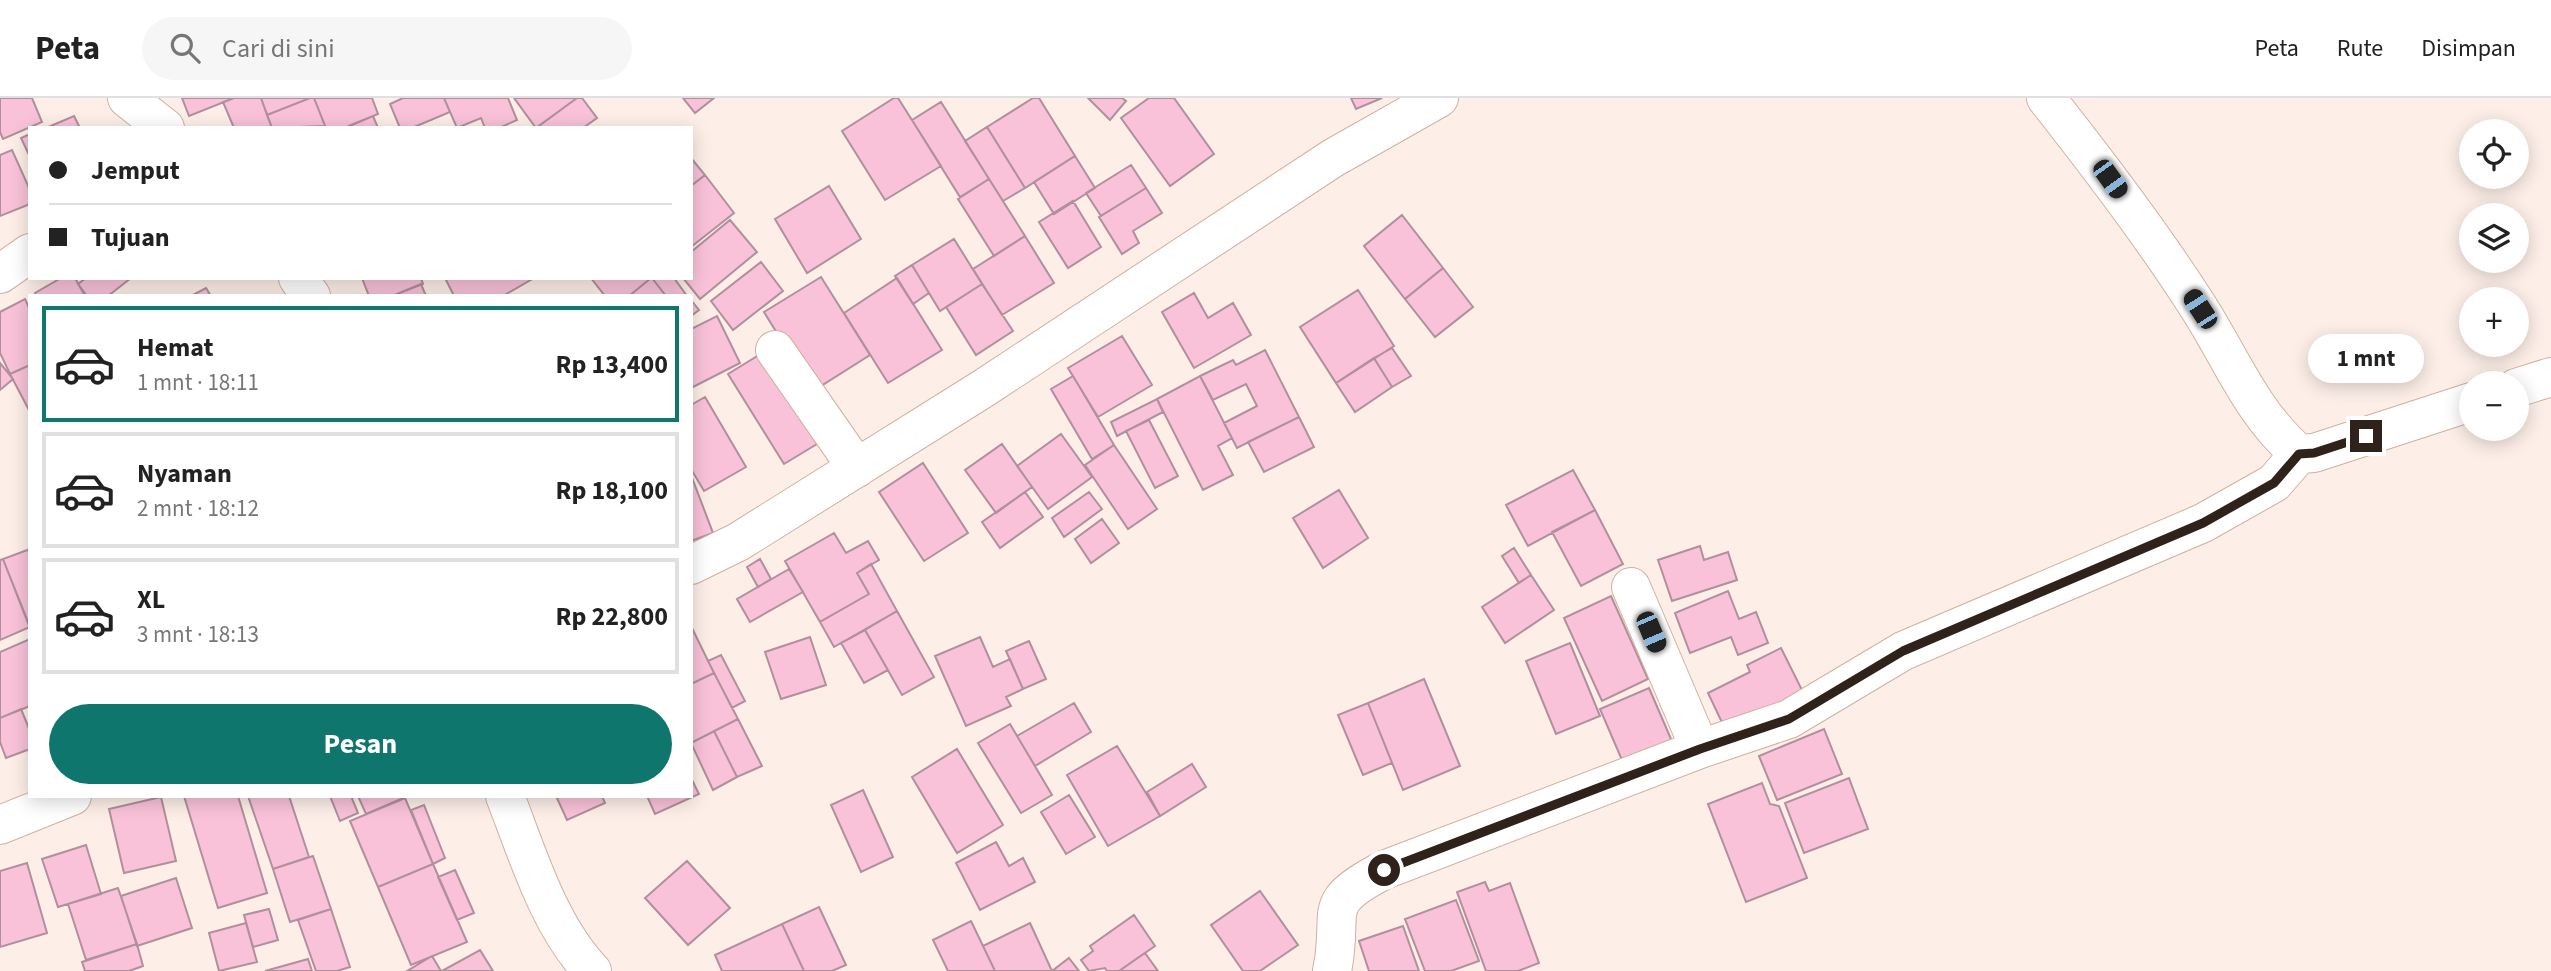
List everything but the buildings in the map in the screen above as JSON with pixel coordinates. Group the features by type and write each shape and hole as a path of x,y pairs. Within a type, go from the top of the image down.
{"street":[{"path":"128,98 163,126"},
{"path":"693,564 738,542 857,468 984,388 1298,180 1439,98"},
{"path":"2046,98 2110,179 2166,258 2200,309 2258,411 2274,432 2299,454 2314,453 2459,406"},
{"path":"0,275 28,254"},
{"path":"775,350 857,468"},
{"path":"2529,384 2551,377"},
{"path":"1332,971 1337,908 1343,896 1355,885 1384,870 1700,749 1789,719 1903,651 2203,523 2274,483 2299,454"},
{"path":"1631,587 1700,749"},
{"path":"0,825 67,798"},
{"path":"506,798 554,916 577,955 592,971"}],"route":[{"path":"1384,870 1700,749 1789,719 1903,651 2203,523 2274,483 2299,454 2314,453 2366,436"}]}
